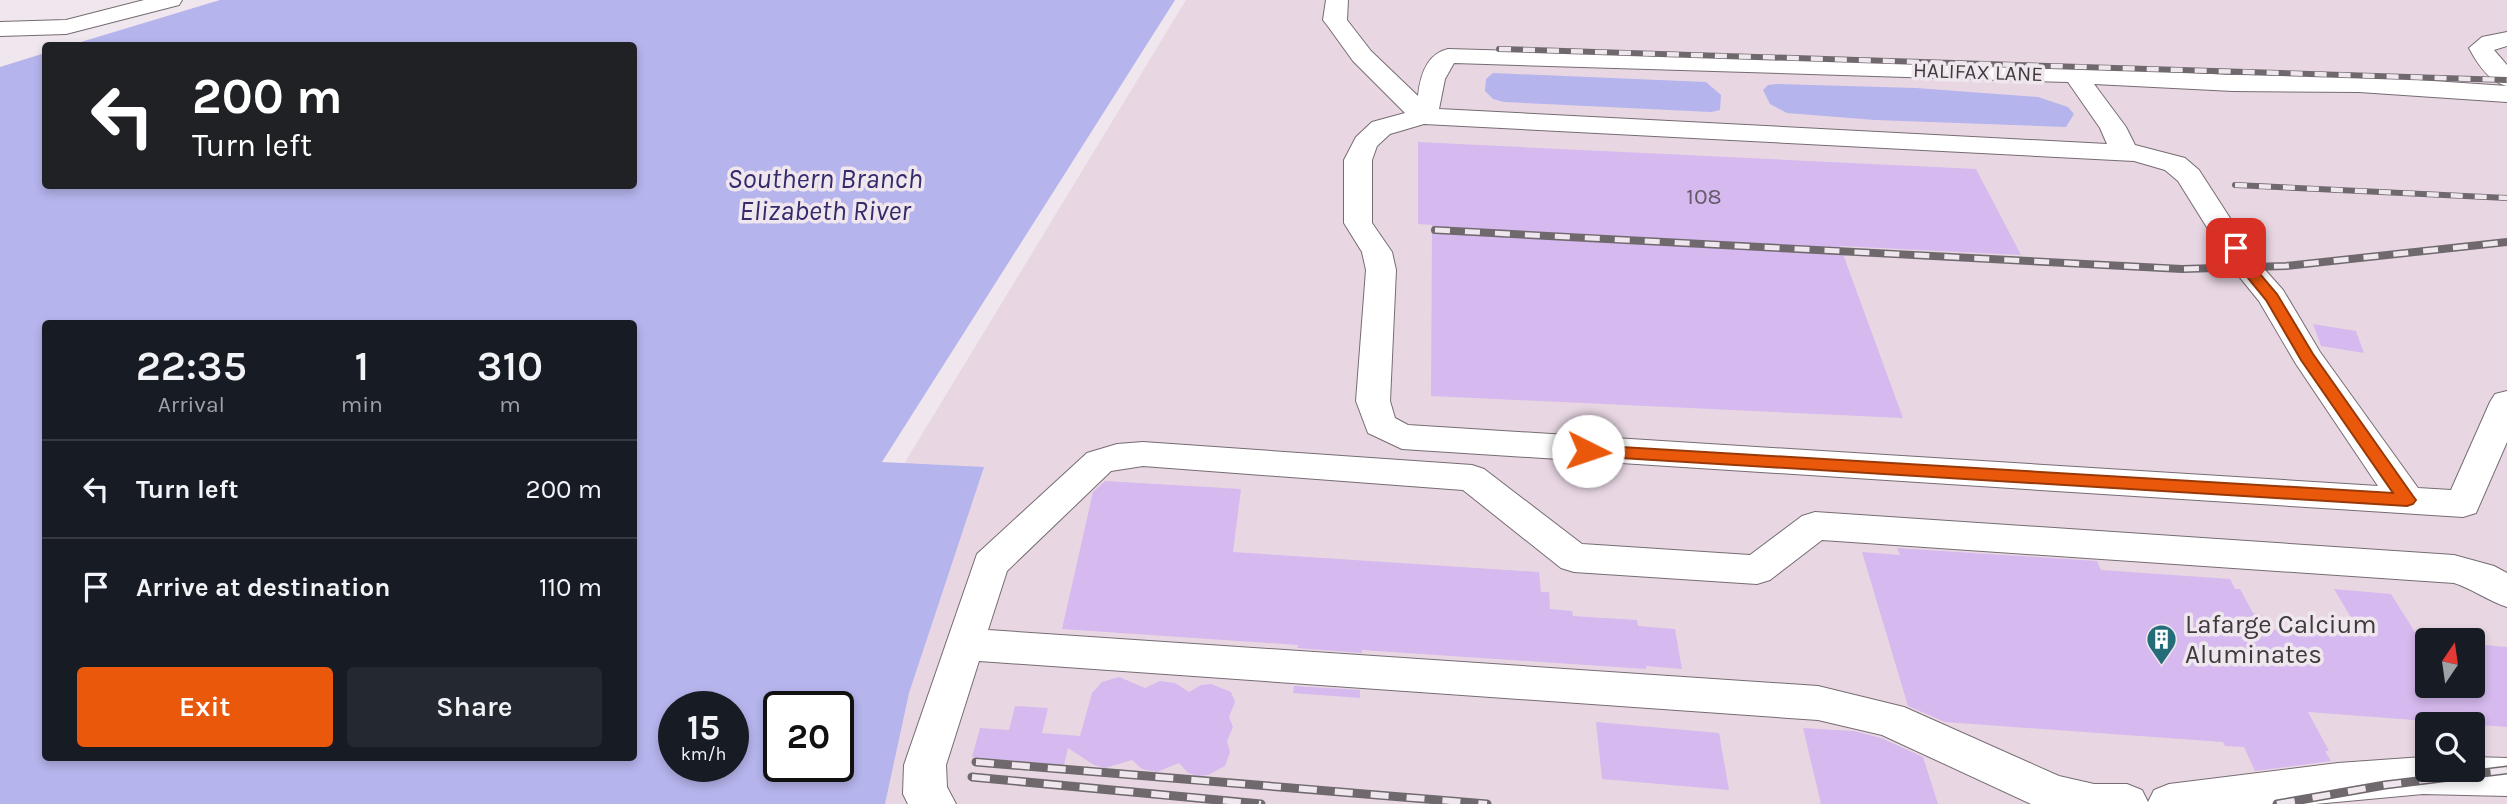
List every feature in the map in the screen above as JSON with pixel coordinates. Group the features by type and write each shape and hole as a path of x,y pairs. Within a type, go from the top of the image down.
{"street":[{"path":"0,29 66,27 171,0"},
{"path":"1337,0 1335,20 1348,38 1362,56 1423,116"},
{"path":"2507,39 2490,42 2481,48 2507,90"},
{"name":"HALIFAX LANE","path":"1423,116 1430,104 1435,68 1448,56 2507,90"},
{"path":"2075,75 2113,127 2124,153"},
{"path":"2407,500 2306,357 2272,297 2248,269 2189,176 2175,163 2159,157 1423,116 1381,128 1365,143 1358,160 1356,196 1359,223 1377,252 1381,270 1373,401 1380,425 1402,437 2463,504 2507,401"},
{"path":"933,804 925,794 925,765 990,564 1099,463 1117,456 1143,454 1472,478 1574,558 1757,570 1815,526 2454,569 2481,576 2507,592"},
{"path":"964,644 1818,703 1889,719 2054,794 2094,803 2127,804"},
{"path":"2169,804 2388,778 2468,774 2507,777"}],"shaded area":[{"path":"1186,0 2507,0 2507,804 705,804 721,782 749,782 749,719 763,696 763,782 854,782 854,691 766,691"}],"water":[{"name":"Southern Branch Elizabeth River","path":"220,0 1175,0 882,462 984,467 909,693 885,804 0,804 0,67 42,54 42,189 637,189 637,42 81,42"},
{"path":"1493,73 1706,82 1721,95 1720,110 1711,112 1504,102 1493,99 1485,91 1486,79"},
{"path":"1768,85 1916,88 2038,97 2068,107 2074,114 2066,127 1875,120 1787,113 1770,104 1763,90"}],"building":[{"path":"1418,142 1976,169 2021,255 1840,246 1903,418 1431,396 1432,225 1418,224"},
{"path":"2313,324 2356,331 2364,353 2321,346"},
{"path":"1105,481 1241,489 1233,552 1539,572 1541,592 1549,592 1550,609 1572,611 1573,616 1637,620 1638,626 1675,629 1682,669 1646,666 1646,669 1362,650 1362,653 1297,648 1298,645 1062,629 1093,492"},
{"name":"Lafarge Calcium Aluminates","path":"1897,548 2097,561 2101,570 2230,579 2235,589 2240,589 2253,613 2261,614 2269,629 2362,636 2334,589 2391,594 2415,632 2415,698 2485,698 2485,645 2507,647 2507,727 2485,725 2485,712 2415,712 2415,720 2308,712 2329,751 2325,751 2331,761 2255,771 2244,747 2225,746 2223,742 1945,722 1908,706 1862,552 1900,555"},
{"path":"1119,677 1145,688 1160,681 1175,683 1189,692 1201,685 1211,684 1231,692 1235,702 1229,717 1233,727 1227,741 1230,752 1225,766 1208,775 1198,776 1188,773 1179,763 1157,772 1142,769 1132,760 1105,768 1094,765 1068,748 1064,765 972,757 980,728 1009,730 1015,706 1048,708 1042,733 1080,736 1092,693 1102,682"},
{"path":"1294,686 1360,690 1360,698 1293,693"},
{"path":"1596,722 1719,733 1729,790 1602,779"},
{"path":"1803,728 1854,731 1881,738 1923,757 1938,804 1821,804"}],"railway":[{"path":"1499,49 2507,80"},
{"path":"2235,185 2507,198"},
{"path":"1435,230 2182,269 2286,266 2507,242"},
{"path":"976,762 1487,804"},
{"path":"2277,804 2385,785 2507,770"},
{"path":"972,777 1261,804"}],"place":[{"name":"Lafarge Calcium Aluminates","path":"2162,666"}],"route":[{"path":"1588,451 2407,500 2306,357 2272,297 2248,269 2236,248"}]}
